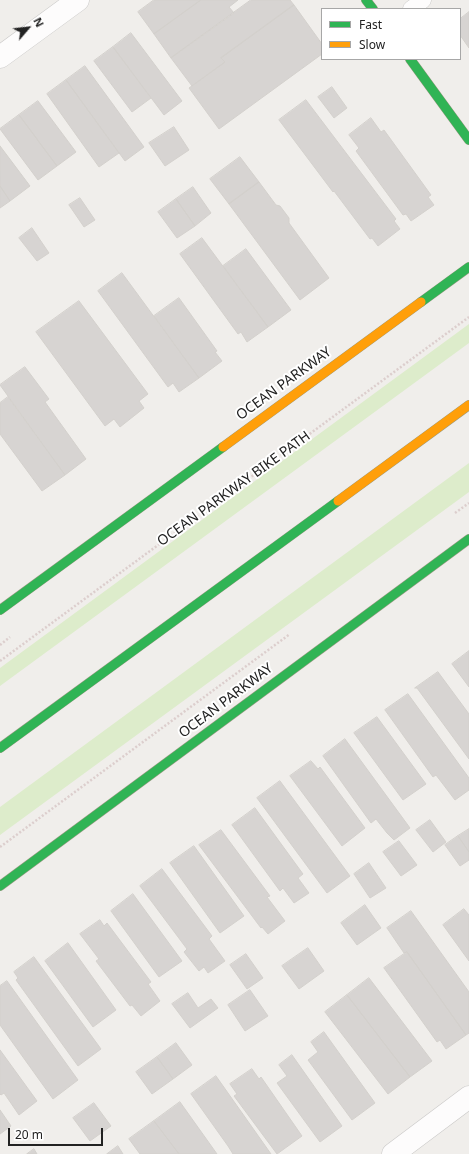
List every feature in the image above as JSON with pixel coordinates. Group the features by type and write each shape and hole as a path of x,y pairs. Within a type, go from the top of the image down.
{"street":[{"path":"0,57 78,0"},
{"path":"366,0 372,8"},
{"path":"411,60 469,140"},
{"name":"OCEAN PARKWAY","path":"0,610 469,267"},
{"path":"0,748 469,405"},
{"name":"OCEAN PARKWAY","path":"0,886 469,539"},
{"path":"393,1154 469,1098"}],"lane":[{"path":"413,8 423,0"}],"path":[{"name":"OCEAN PARKWAY BIKE PATH","path":"0,661 469,317"},
{"path":"450,517 469,503"},
{"path":"0,847 296,630"}],"green space":[{"path":"469,324 469,343 0,686 0,668"},
{"path":"469,463 469,492 0,835 0,807"}],"building":[{"path":"154,0 201,0 154,34 138,12"},
{"path":"201,0 238,0 229,7 234,13 171,58 154,34"},
{"path":"251,0 290,0 294,5 221,58 225,62 192,86 171,58"},
{"path":"294,5 321,43 321,55 219,129 189,88 225,62 221,58"},
{"path":"469,12 469,48 461,36 461,18"},
{"path":"131,33 182,101 164,115 113,47"},
{"path":"113,47 151,98 132,112 94,61"},
{"path":"85,66 144,147 125,161 66,80"},
{"path":"66,80 119,153 99,167 47,94"},
{"path":"332,87 347,108 334,118 318,97"},
{"path":"306,100 396,219 394,221 400,229 378,246 372,238 370,239 334,191 333,192 279,120"},
{"path":"38,101 76,152 57,166 19,115"},
{"path":"19,115 57,166 38,180 0,129"},
{"path":"371,118 381,132 384,130 431,195 428,197 434,205 411,221 406,214 403,215 356,151 359,148 349,135"},
{"path":"174,127 189,150 165,166 149,143"},
{"path":"0,146 30,186 10,201 0,186"},
{"path":"240,157 259,182 229,204 210,179"},
{"path":"259,182 276,205 280,206 289,218 289,223 329,278 300,300 229,204"},
{"path":"0,186 10,201 0,208"},
{"path":"193,187 211,213 195,226 176,199"},
{"path":"80,198 95,220 84,227 69,205"},
{"path":"176,199 195,226 177,238 158,212"},
{"path":"32,228 49,253 37,261 19,238"},
{"path":"202,238 268,327 247,342 241,332 238,334 180,254"},
{"path":"246,249 291,310 268,327 223,266"},
{"path":"122,273 199,378 179,392 173,383 168,387 98,291"},
{"path":"179,298 217,351 215,352 222,361 199,378 154,316"},
{"path":"79,301 148,394 139,401 144,408 120,427 114,419 105,426 36,332"},
{"path":"25,367 49,399 45,402 86,459 65,475 0,385"},
{"path":"8,397 65,475 42,491 0,434 0,403"},
{"path":"469,651 469,687 452,664"},
{"path":"438,672 469,714 469,759 417,688 415,688"},
{"path":"408,694 469,778 469,790 455,800 436,775 433,777 385,710"},
{"path":"377,717 426,784 403,800 354,733"},
{"path":"345,739 410,828 394,840 376,819 371,823 323,756"},
{"path":"311,761 318,769 320,767 365,828 342,846 290,776"},
{"path":"280,781 350,876 327,893 257,798"},
{"path":"255,808 303,874 298,878 309,893 294,903 283,888 280,891 232,825"},
{"path":"430,820 446,842 433,852 416,830"},
{"path":"469,829 469,852 458,836"},
{"path":"221,830 270,896 267,897 285,921 268,934 262,927 261,928 199,845"},
{"path":"458,836 469,852 469,860 460,866 445,845"},
{"path":"399,841 417,865 401,876 383,852"},
{"path":"194,846 244,916 220,933 170,863"},
{"path":"369,863 386,888 370,898 354,874"},
{"path":"162,869 212,936 209,939 225,961 208,973 204,967 199,971 184,952 187,949 140,886"},
{"path":"133,894 182,961 159,977 111,911"},
{"path":"365,905 381,928 357,945 341,923"},
{"path":"464,909 469,915 469,961 443,925"},
{"path":"411,911 469,992 469,1033 466,1035 407,952 404,953 387,928"},
{"path":"100,920 104,926 107,923 151,982 148,984 160,1001 141,1016 132,1005 130,1006 96,961 99,959 80,934"},
{"path":"68,943 116,1010 93,1027 45,961"},
{"path":"308,948 324,971 299,989 282,966"},
{"path":"407,952 466,1035 446,1049 440,1040 437,1042 384,968"},
{"path":"246,954 263,978 247,989 230,965"},
{"path":"34,957 101,1049 78,1066 16,980 18,978 14,972"},
{"path":"369,978 432,1061 410,1077 347,995"},
{"path":"7,981 78,1080 53,1099 0,1025 0,986"},
{"path":"250,990 268,1016 245,1031 228,1005"},
{"path":"188,993 198,1008 211,999 218,1008 190,1028 172,1004"},
{"path":"347,995 410,1077 388,1094 325,1012"},
{"path":"324,1032 375,1103 352,1120 308,1060 318,1052 311,1042"},
{"path":"176,1043 192,1065 173,1079 157,1057"},
{"path":"0,1050 37,1101 19,1115 4,1093 1,1095 0,1094"},
{"path":"292,1055 342,1126 320,1142 277,1083 287,1076 279,1065"},
{"path":"157,1057 173,1079 152,1094 136,1072"},
{"path":"252,1069 259,1079 261,1077 302,1136 277,1154 234,1096 237,1094 230,1084"},
{"path":"216,1076 271,1154 233,1154 191,1094"},
{"path":"180,1102 217,1154 179,1154 154,1121"},
{"path":"94,1103 111,1126 90,1141 73,1118"},
{"path":"0,1110 11,1126 0,1134"},
{"path":"154,1121 179,1154 140,1154 129,1139"},
{"path":"118,1146 123,1154 107,1154"},
{"path":"34,1149 37,1154 27,1154"}],"traffic: fast":[{"path":"366,0 372,8"},
{"path":"411,60 469,140"},
{"path":"421,302 469,267"},
{"path":"0,610 223,447"},
{"path":"0,748 338,501"},
{"path":"0,886 469,539"}],"traffic: slow":[{"path":"223,447 421,302"},
{"path":"338,501 469,405"}]}
